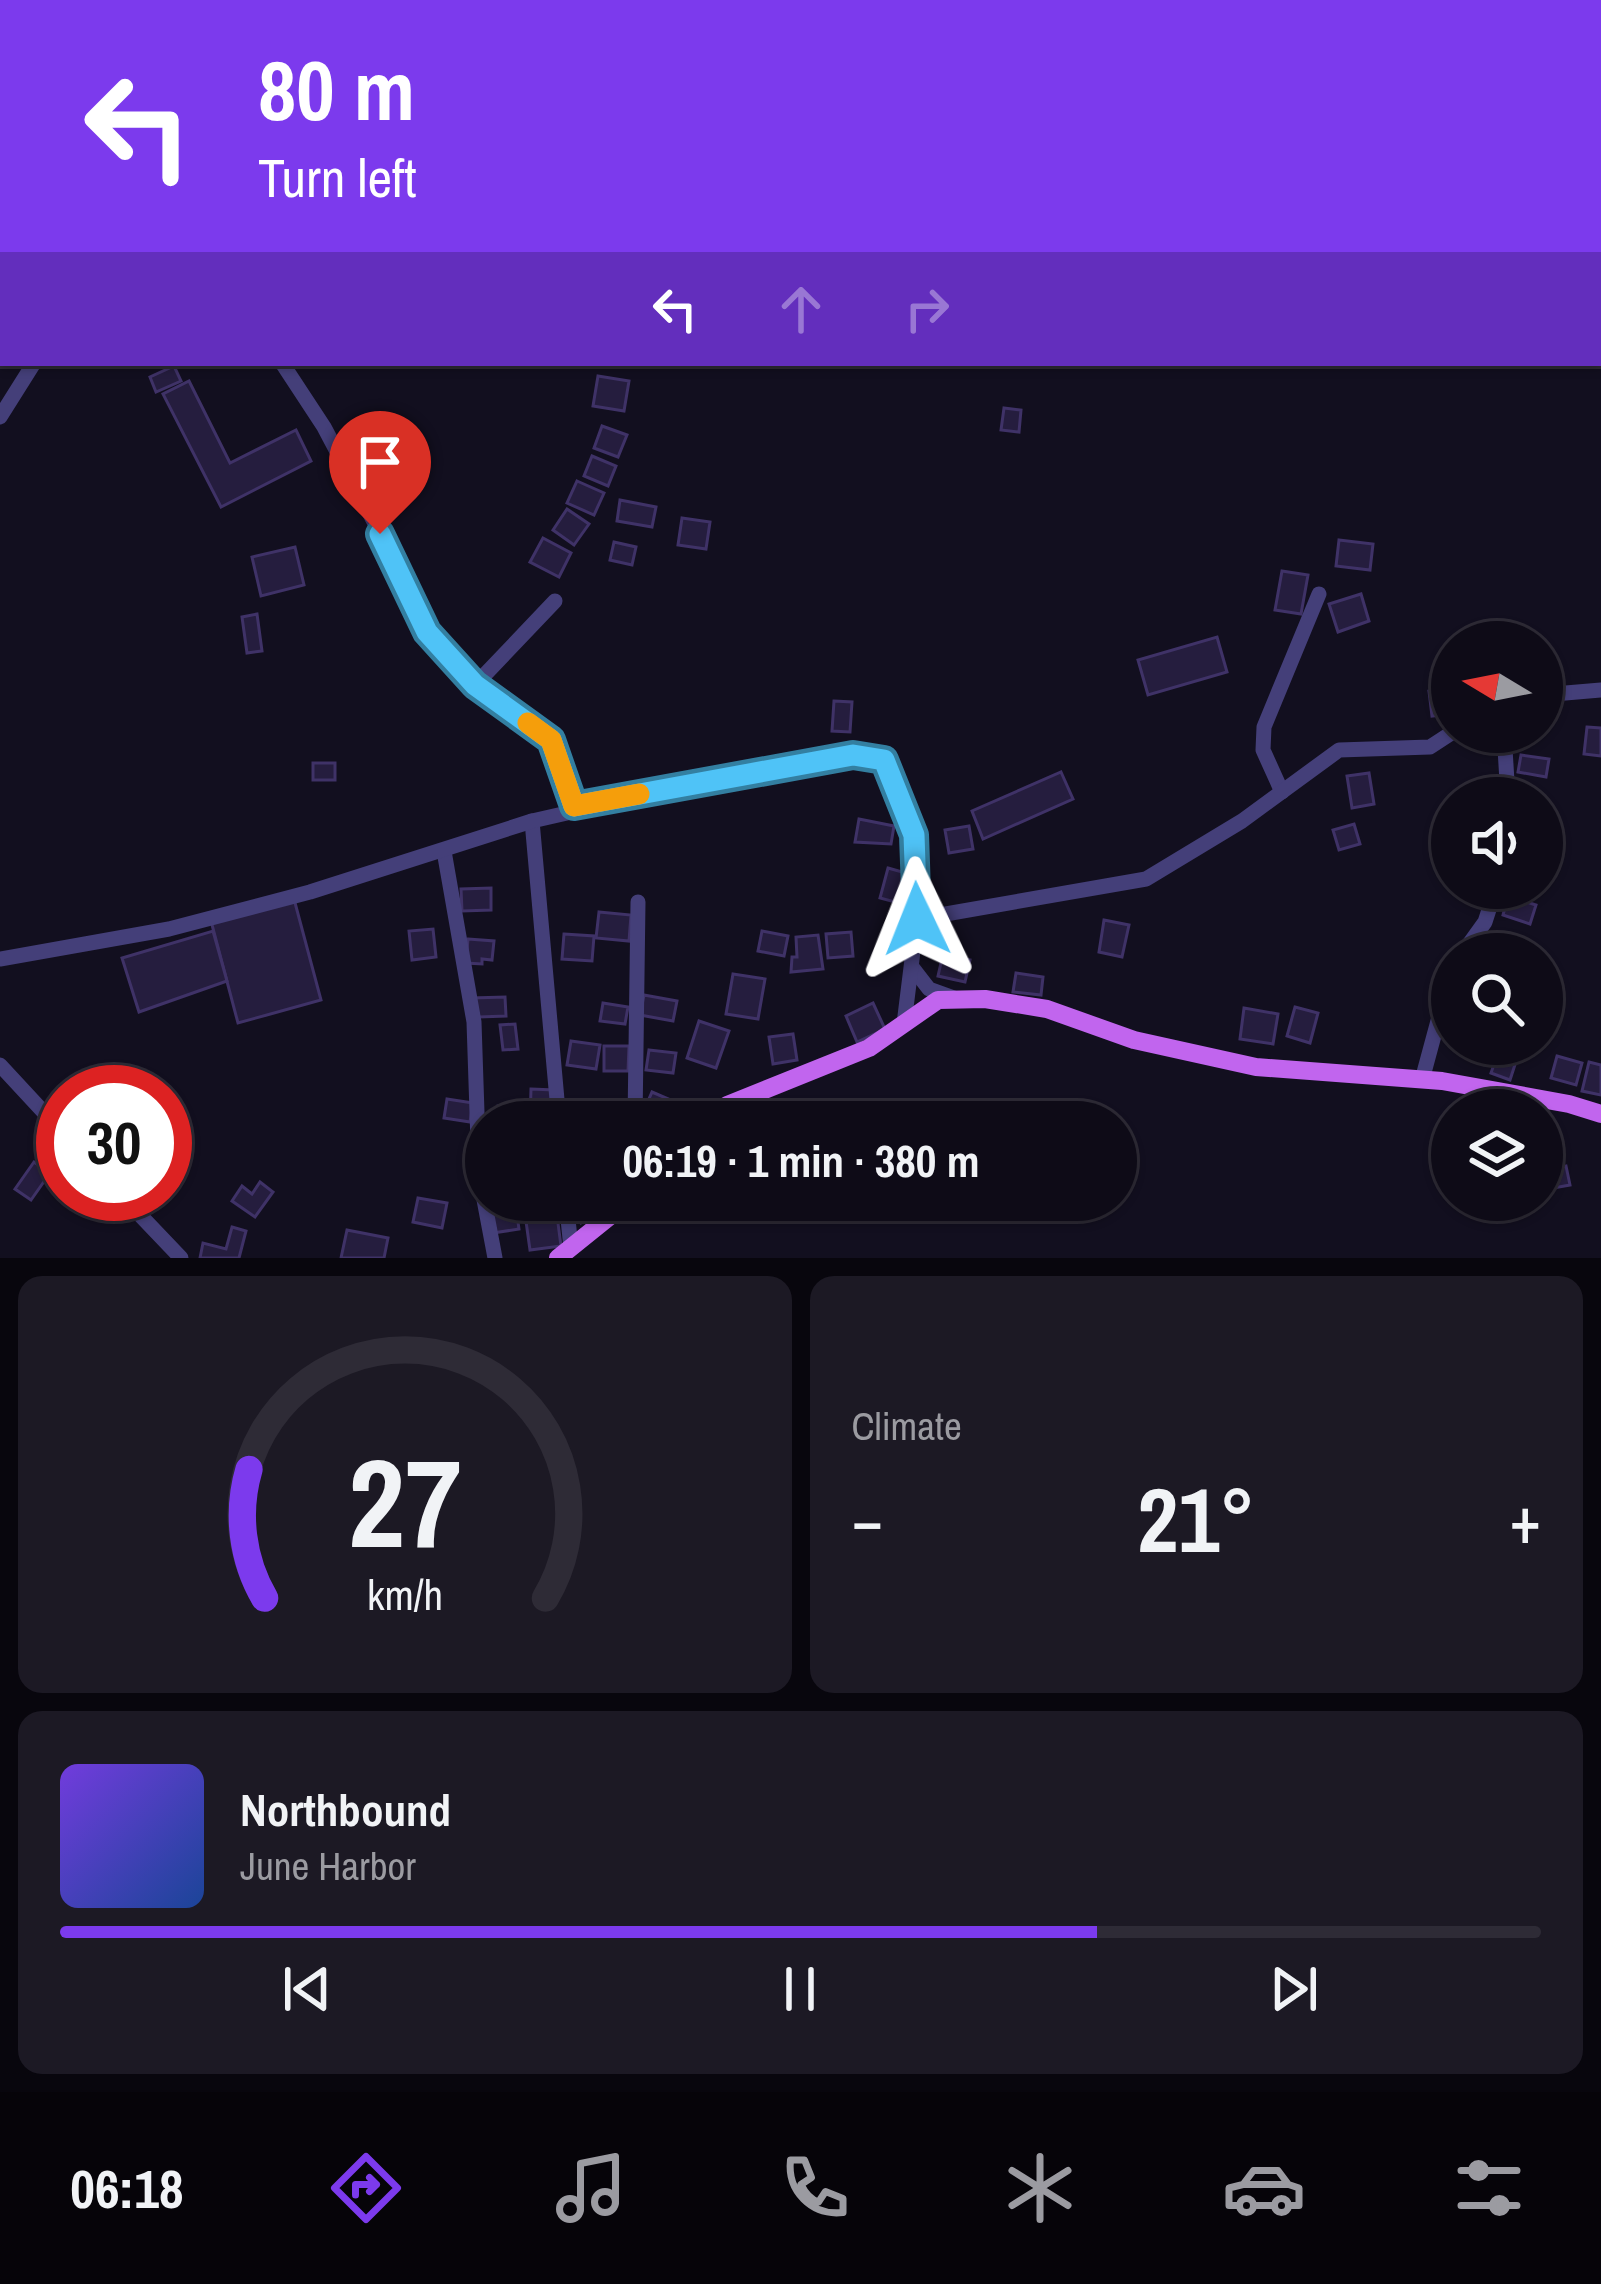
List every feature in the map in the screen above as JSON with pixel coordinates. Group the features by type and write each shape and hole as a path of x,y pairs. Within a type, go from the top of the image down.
{"main road":[{"path":"737,1101 869,1048 938,1000 986,999 1047,1009 1134,1040 1256,1067 1422,1080 1569,1104 1601,1114"},
{"path":"564,1253 604,1221"}],"street":[{"path":"0,417 32,366"},
{"path":"284,366 324,427 427,632 475,685 551,740 574,806"},
{"path":"1282,792 1263,750 1264,727 1319,594"},
{"path":"475,685 555,601"},
{"path":"1563,693 1601,690"},
{"path":"917,919 1146,879 1242,821 1339,749 1431,746"},
{"path":"0,959 169,929 310,892 567,813 574,806 853,755 884,760 914,835 917,919 904,1024"},
{"path":"532,820 557,1101"},
{"path":"444,851 474,1022 479,1173 495,1258"},
{"path":"635,1101 638,902"},
{"path":"911,965 929,989 957,1000"},
{"path":"1422,1080 1431,1047"},
{"path":"0,1065 36,1104"},
{"path":"146,1221 181,1258"},
{"path":"564,1253 565,1221"}],"building":[{"path":"174,366 181,381 156,392 150,377"},
{"path":"598,376 629,381 624,411 593,406"},
{"path":"189,381 230,463 296,430 311,461 221,507 163,394"},
{"path":"1004,408 1021,410 1019,432 1001,430"},
{"path":"602,426 627,435 618,457 594,448"},
{"path":"592,456 616,466 608,486 584,476"},
{"path":"577,481 604,493 594,515 567,503"},
{"path":"620,500 656,507 652,527 617,521"},
{"path":"567,509 589,524 574,545 553,530"},
{"path":"682,518 710,522 706,549 678,545"},
{"path":"543,538 571,553 559,577 530,562"},
{"path":"1339,540 1373,544 1370,570 1336,566"},
{"path":"614,542 636,547 632,565 610,560"},
{"path":"295,547 304,585 261,596 252,557"},
{"path":"1282,571 1308,575 1301,614 1275,610"},
{"path":"1361,594 1369,621 1338,632 1329,604"},
{"path":"257,614 262,651 247,653 242,617"},
{"path":"1217,637 1227,672 1148,695 1138,660"},
{"path":"834,701 852,702 850,732 832,731"},
{"path":"1587,727 1601,728 1601,756 1584,754"},
{"path":"1521,755 1549,759 1546,777 1518,772"},
{"path":"313,763 335,763 335,780 313,780"},
{"path":"1061,772 1073,799 983,839 972,811"},
{"path":"1369,773 1374,804 1352,808 1347,776"},
{"path":"859,819 894,826 891,844 855,842"},
{"path":"1354,824 1360,844 1339,850 1333,830"},
{"path":"969,826 973,849 949,853 945,830"},
{"path":"888,868 913,875 906,905 880,898"},
{"path":"491,888 491,910 462,911 461,889"},
{"path":"294,899 321,1000 238,1023 211,921"},
{"path":"1505,909 1535,909 1530,924 1503,915"},
{"path":"599,912 631,915 629,941 596,938"},
{"path":"1104,920 1129,925 1122,957 1099,952"},
{"path":"433,929 436,957 412,960 409,931"},
{"path":"213,931 227,981 139,1012 122,958"},
{"path":"762,931 788,936 784,956 758,951"},
{"path":"851,932 853,956 828,958 826,934"},
{"path":"564,934 594,936 592,961 562,959"},
{"path":"818,935 823,969 791,972 792,957 797,957 796,937"},
{"path":"468,939 494,941 492,960 466,963"},
{"path":"943,954 970,960 965,982 938,976"},
{"path":"1016,973 1043,977 1041,995 1013,992"},
{"path":"733,974 765,979 758,1019 726,1014"},
{"path":"644,995 677,1001 673,1021 640,1015"},
{"path":"505,997 506,1016 479,1017 472,998"},
{"path":"603,1003 628,1007 625,1024 600,1021"},
{"path":"873,1003 885,1029 857,1042 846,1016"},
{"path":"1295,1007 1318,1013 1310,1043 1287,1036"},
{"path":"1244,1008 1278,1014 1273,1044 1240,1039"},
{"path":"699,1021 729,1031 716,1068 687,1058"},
{"path":"515,1024 518,1049 503,1050 500,1025"},
{"path":"793,1034 797,1060 773,1064 769,1037"},
{"path":"571,1041 600,1045 596,1069 567,1065"},
{"path":"604,1046 629,1046 628,1071 604,1071"},
{"path":"649,1050 676,1053 673,1073 646,1070"},
{"path":"1563,1058 1582,1063 1576,1085 1551,1078 1555,1065 1563,1065"},
{"path":"1589,1062 1601,1065 1601,1095 1582,1091"},
{"path":"1494,1065 1515,1065 1510,1080 1491,1073"},
{"path":"531,1089 554,1090 554,1101 531,1101"},
{"path":"652,1092 673,1101 648,1101"},
{"path":"447,1099 465,1102 465,1121 444,1118"},
{"path":"36,1163 36,1193 31,1200 15,1189"},
{"path":"1566,1166 1570,1185 1563,1186"},
{"path":"260,1182 273,1192 255,1217 232,1201 242,1186 252,1194"},
{"path":"418,1198 447,1203 442,1228 413,1222"},
{"path":"492,1221 518,1221 519,1229 493,1233"},
{"path":"526,1221 558,1221 561,1246 530,1250"},
{"path":"232,1227 246,1231 239,1258 200,1258 203,1243 226,1249"},
{"path":"347,1230 388,1238 384,1258 341,1258"}],"slow traffic":[{"path":"528,723 551,740 574,806 639,794"}],"route":[{"path":"380,534 427,632 475,685 551,740 574,806 853,755 884,760 914,835 917,919"}]}
